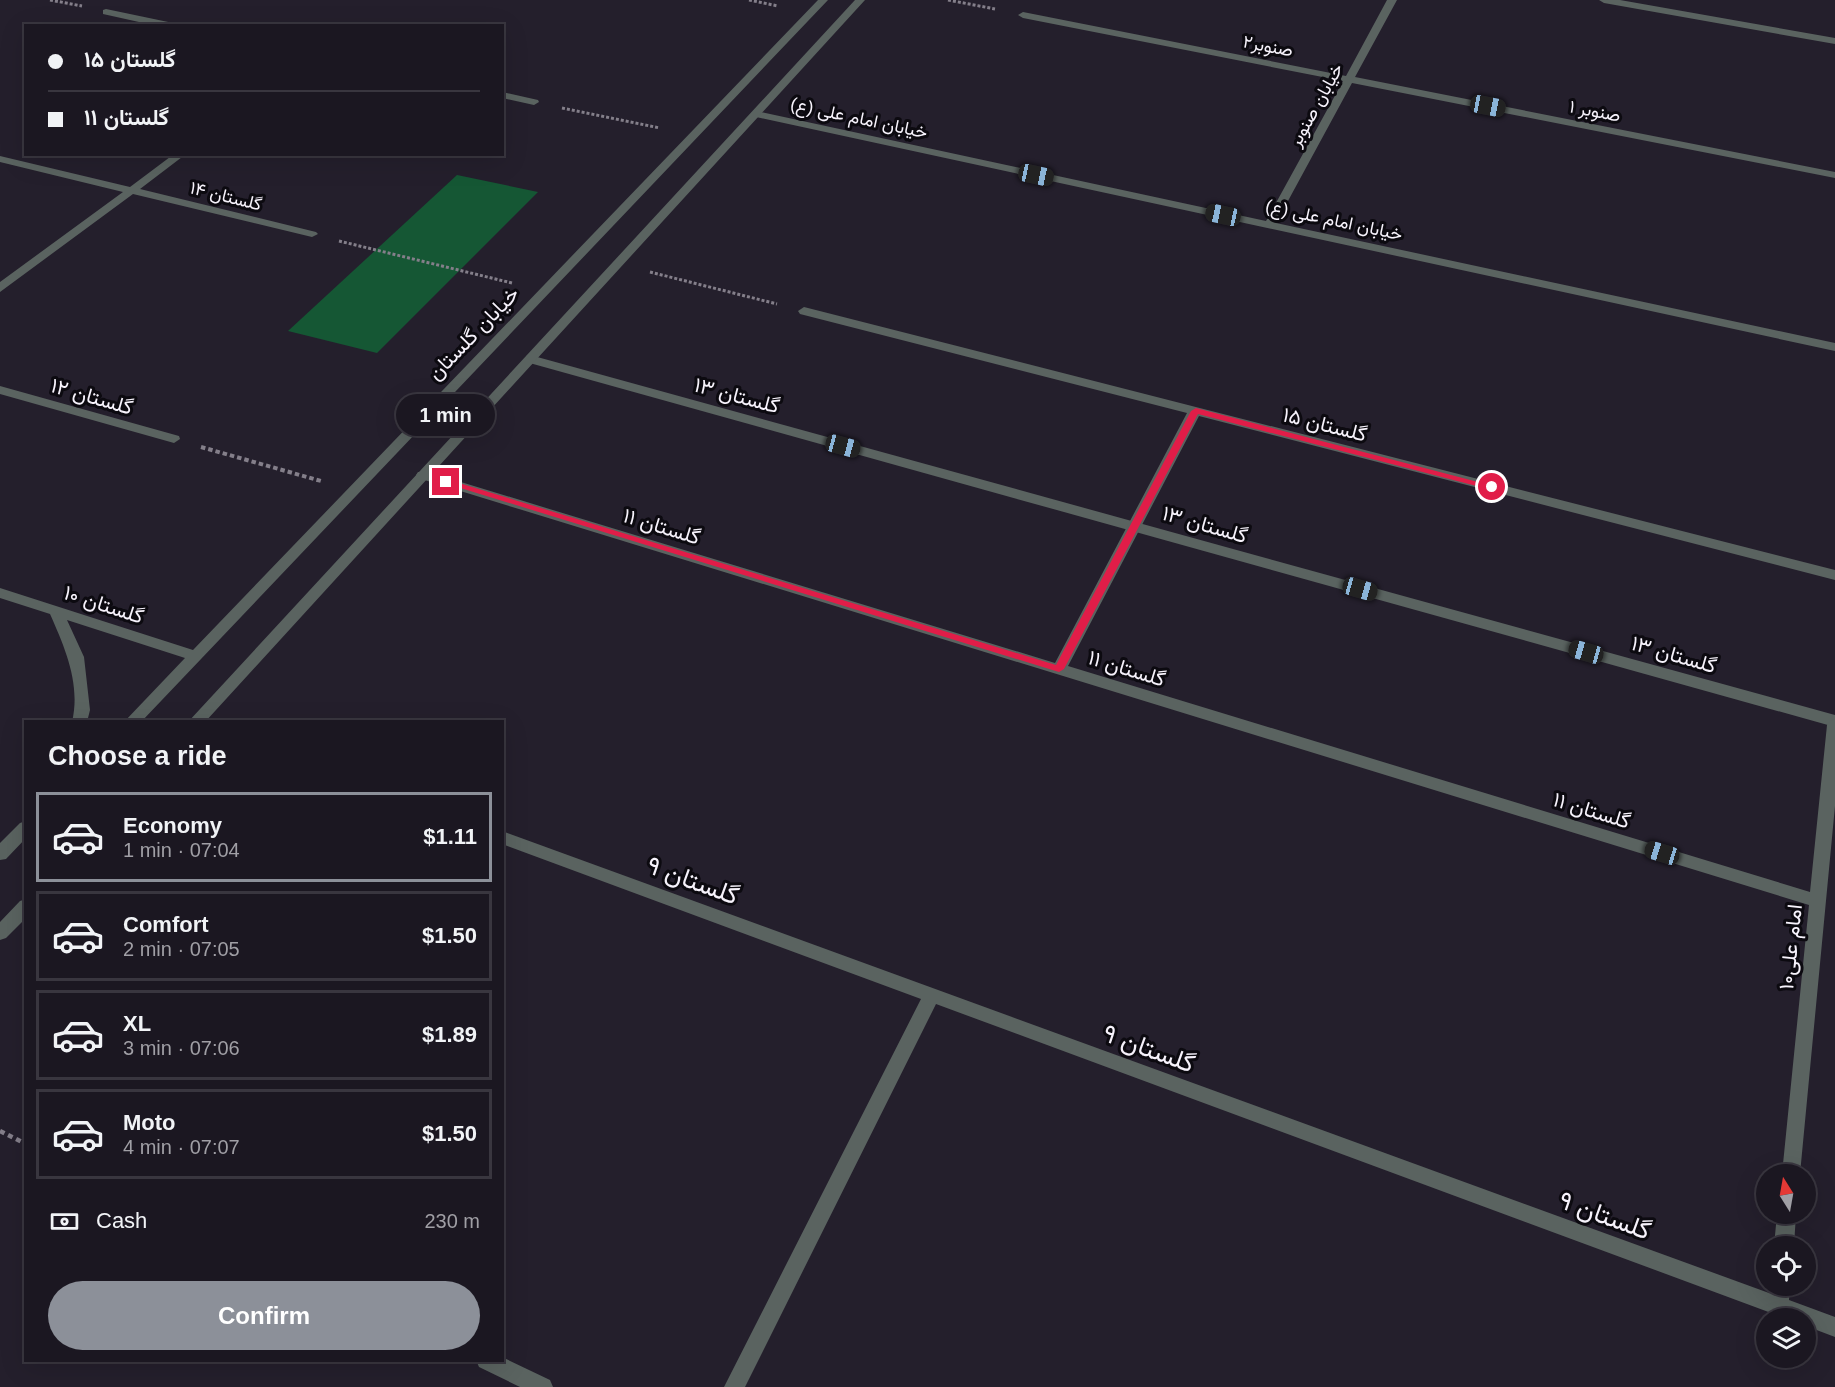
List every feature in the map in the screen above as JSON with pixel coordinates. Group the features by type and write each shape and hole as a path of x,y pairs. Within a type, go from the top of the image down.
{"street":[{"name":"خیابان گلستان","path":"132,720 196,656 823,0"},
{"path":"197,720 860,0"},
{"name":"خیابان صنوبر","path":"1269,225 1392,0"},
{"path":"1604,0 1835,41"},
{"path":"106,12 163,24"},
{"name":"صنوبر۲","path":"1023,15 1349,79"},
{"name":"صنوبر ۱","path":"1349,79 1835,175"},
{"path":"504,95 534,102"},
{"name":"خیابان امام علی (ع)","path":"756,114 1835,347"},
{"path":"0,288 178,156"},
{"name":"گلستان ۱۴","path":"0,159 312,234"},
{"name":"گلستان ۱۵","path":"804,311 1835,575"},
{"name":"گلستان ۱۳","path":"530,359 1835,723"},
{"name":"گلستان ۱۲","path":"0,390 174,439"},
{"path":"1059,669 1196,411"},
{"name":"گلستان ۱۱","path":"423,475 1818,901"},
{"name":"گلستان ۱۰","path":"0,593 196,656"},
{"path":"56,611 76,657 82,710 80,720"},
{"name":"امام علی۱۰","path":"1792,1164 1835,723"},
{"path":"0,854 24,828"},
{"name":"گلستان ۹","path":"504,838 1835,1327"},
{"path":"0,933 24,908"},
{"path":"734,1387 932,995"},
{"path":"1778,1306 1779,1296"},
{"path":"490,1362 543,1387"}],"path":[{"path":"948,0 1023,15"},
{"path":"534,102 693,135"},
{"path":"312,234 545,291"},
{"path":"618,264 804,311"},
{"path":"174,439 353,491"},
{"path":"0,1131 24,1143"}],"green space":[{"path":"457,175 538,192 377,353 288,331"}],"route":[{"path":"446,482 1059,669 1196,411 1492,487"}]}
